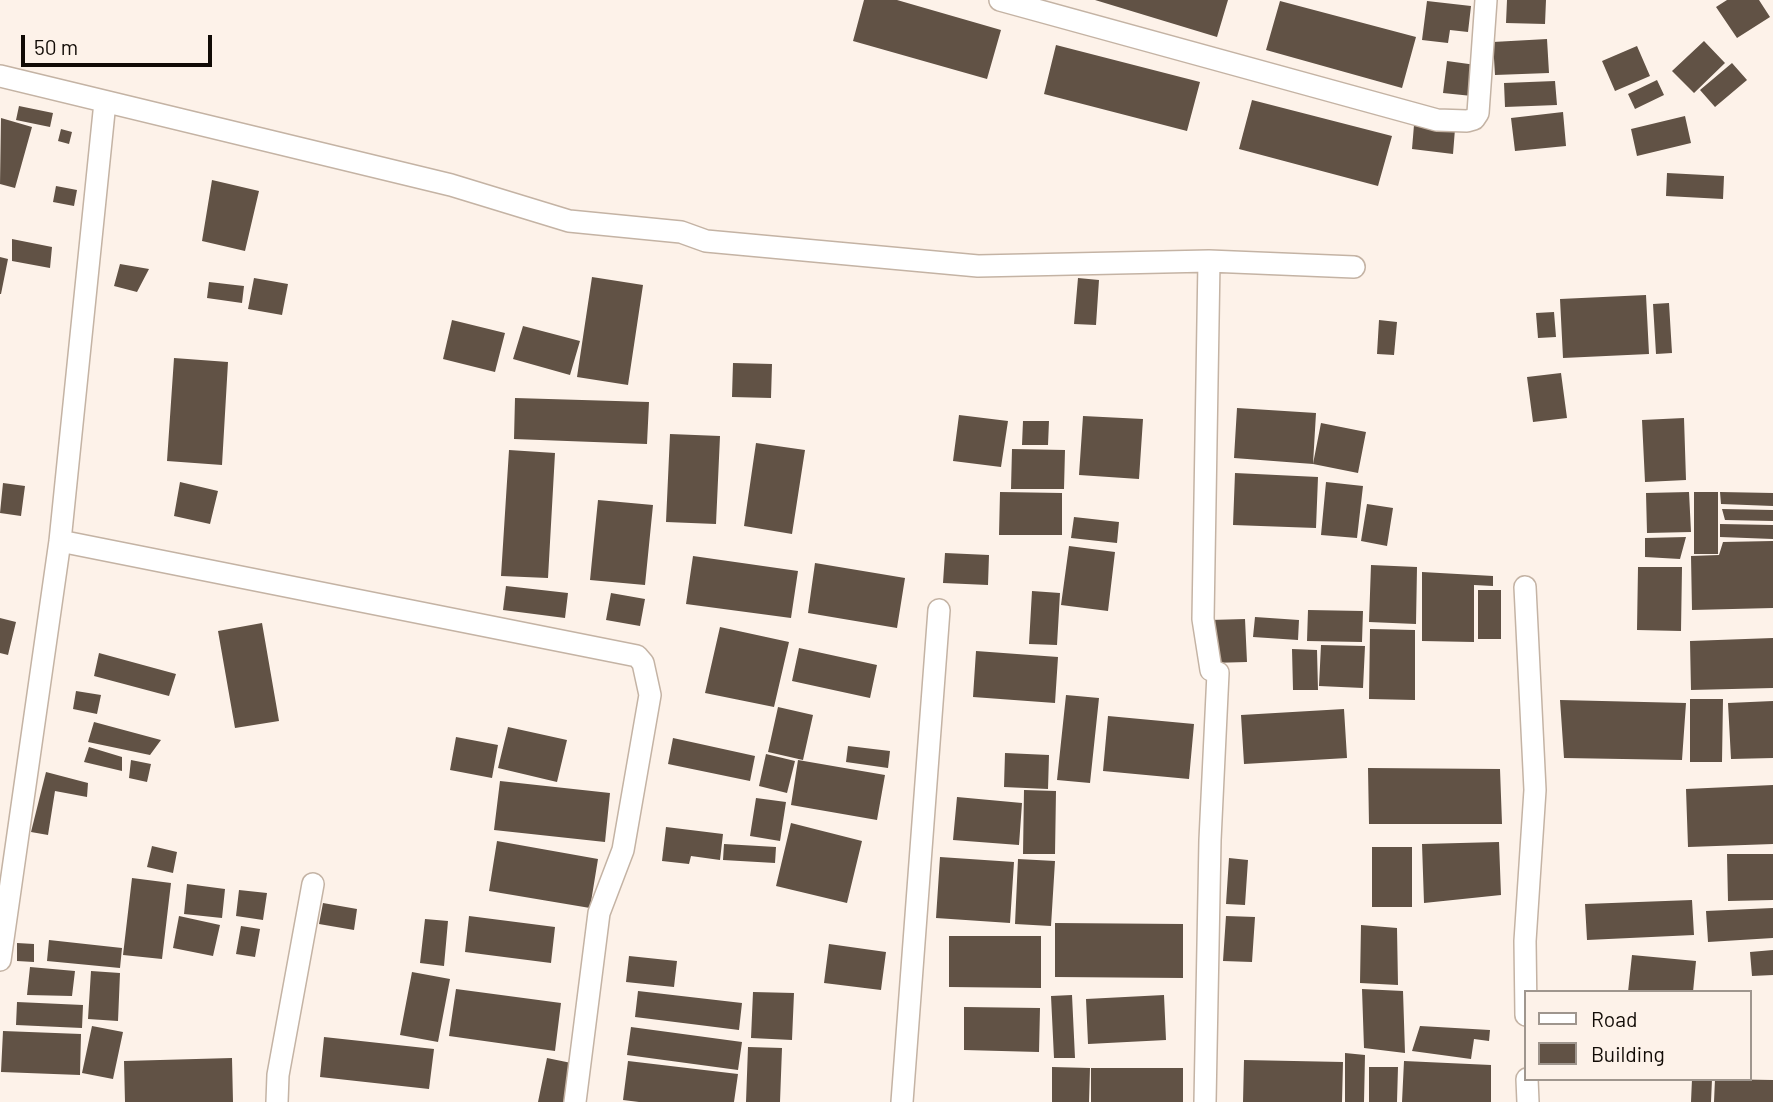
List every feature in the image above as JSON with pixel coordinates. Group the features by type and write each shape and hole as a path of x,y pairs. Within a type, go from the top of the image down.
{"street":[{"path":"1000,0 1437,120 1467,121 1478,113 1486,0"},
{"path":"0,76 451,185 569,221 681,232 706,242 978,265 1209,261 1354,267"},
{"path":"0,960 60,541 105,102"},
{"path":"1205,1102 1210,841 1218,673 1211,670 1203,619 1209,261"},
{"path":"60,541 637,656 643,663 650,695 623,850 599,913 575,1102"},
{"path":"1525,587 1535,790 1525,941 1526,990"},
{"path":"902,1102 939,610"},
{"path":"277,1102 278,1075 313,884"},
{"path":"1527,1081 1528,1102"}],"building":[{"path":"864,0 897,0 1001,30 987,79 853,41"},
{"path":"1095,0 1228,0 1217,37"},
{"path":"1507,0 1546,0 1545,24 1506,23"},
{"path":"1727,0 1759,0 1770,17 1737,38 1716,7"},
{"path":"1280,1 1416,37 1402,88 1266,50"},
{"path":"1427,1 1471,6 1468,32 1450,30 1448,43 1422,40"},
{"path":"1547,39 1549,73 1495,75 1493,42"},
{"path":"1704,41 1725,63 1694,93 1672,71"},
{"path":"1056,45 1200,82 1187,131 1044,94"},
{"path":"1637,46 1650,76 1615,91 1602,61"},
{"path":"1447,61 1476,65 1472,96 1443,93"},
{"path":"1732,63 1747,80 1715,107 1700,90"},
{"path":"1657,80 1664,95 1635,109 1628,94"},
{"path":"1555,81 1557,105 1505,107 1504,83"},
{"path":"1252,100 1392,136 1378,186 1239,149"},
{"path":"19,106 53,113 50,127 16,120"},
{"path":"1563,112 1566,146 1515,151 1511,118"},
{"path":"1685,116 1691,143 1637,156 1631,129"},
{"path":"1,118 32,127 15,188 0,184"},
{"path":"1414,125 1455,129 1453,154 1412,149"},
{"path":"61,129 72,132 69,144 58,141"},
{"path":"1667,173 1724,176 1723,199 1666,196"},
{"path":"212,180 259,191 245,251 202,241"},
{"path":"56,186 77,190 74,206 53,202"},
{"path":"12,239 52,247 50,268 12,261"},
{"path":"0,257 8,259 1,294 0,294"},
{"path":"120,264 149,269 137,292 114,286"},
{"path":"592,277 643,285 628,385 577,377"},
{"path":"254,278 288,284 282,315 248,309"},
{"path":"1078,278 1099,280 1096,325 1074,324"},
{"path":"209,282 244,286 242,303 207,298"},
{"path":"1646,295 1649,354 1563,358 1560,299"},
{"path":"1669,303 1672,353 1656,354 1653,304"},
{"path":"1554,312 1556,337 1538,338 1536,313"},
{"path":"452,320 505,333 495,372 443,359"},
{"path":"1379,320 1397,322 1394,355 1377,354"},
{"path":"523,326 580,341 570,375 513,359"},
{"path":"174,358 228,362 222,465 167,461"},
{"path":"733,363 772,364 771,398 732,397"},
{"path":"1561,373 1567,418 1533,422 1527,377"},
{"path":"515,398 649,402 647,444 514,439"},
{"path":"1237,408 1316,413 1313,464 1234,458"},
{"path":"959,415 1008,421 1001,467 953,461"},
{"path":"1083,416 1143,419 1139,479 1079,475"},
{"path":"1684,418 1686,480 1645,482 1642,420"},
{"path":"1023,421 1049,421 1048,445 1022,445"},
{"path":"1321,423 1366,432 1358,473 1313,464"},
{"path":"670,434 720,436 716,524 666,522"},
{"path":"756,443 805,450 792,534 744,526"},
{"path":"1012,449 1065,450 1064,489 1011,489"},
{"path":"509,450 555,453 548,578 501,576"},
{"path":"1235,473 1318,477 1316,528 1233,525"},
{"path":"180,482 218,491 210,524 174,516"},
{"path":"1326,482 1363,486 1357,538 1321,535"},
{"path":"3,483 25,486 21,516 0,513"},
{"path":"1000,492 1062,493 1062,535 999,535"},
{"path":"1689,492 1691,532 1647,533 1646,493"},
{"path":"1694,492 1718,492 1718,554 1694,554"},
{"path":"1720,492 1773,493 1773,506 1721,504"},
{"path":"598,500 653,505 645,585 590,580"},
{"path":"1367,504 1393,508 1387,546 1361,541"},
{"path":"1722,509 1773,510 1773,521 1725,520"},
{"path":"1074,517 1119,522 1117,543 1071,538"},
{"path":"1720,524 1773,525 1773,539 1720,537"},
{"path":"1686,537 1680,559 1645,557 1645,538"},
{"path":"1773,541 1773,608 1692,610 1691,556 1719,555 1723,542"},
{"path":"1069,546 1115,552 1108,611 1061,605"},
{"path":"945,553 989,555 988,585 943,583"},
{"path":"693,556 798,571 791,618 686,604"},
{"path":"815,563 905,578 897,628 808,613"},
{"path":"1371,565 1417,567 1416,624 1369,622"},
{"path":"1638,567 1682,567 1681,631 1637,630"},
{"path":"1422,572 1493,576 1493,586 1474,585 1474,642 1422,641"},
{"path":"506,586 568,593 565,618 503,610"},
{"path":"1478,590 1501,590 1501,639 1478,639"},
{"path":"1032,591 1060,593 1057,645 1029,644"},
{"path":"611,593 645,599 640,626 606,620"},
{"path":"1308,610 1363,611 1362,642 1307,641"},
{"path":"1255,617 1299,620 1298,640 1253,637"},
{"path":"0,618 16,622 8,655 0,653"},
{"path":"1245,619 1247,662 1211,663 1210,620"},
{"path":"262,623 279,721 235,728 218,631"},
{"path":"720,627 789,642 774,707 705,693"},
{"path":"1370,629 1415,630 1415,700 1369,699"},
{"path":"1773,638 1773,688 1691,690 1690,641"},
{"path":"1321,645 1365,646 1363,688 1319,686"},
{"path":"799,648 877,665 870,698 792,681"},
{"path":"1292,649 1317,650 1318,690 1293,690"},
{"path":"976,651 1058,657 1055,703 973,697"},
{"path":"99,653 176,674 169,696 94,676"},
{"path":"76,691 101,695 97,714 73,709"},
{"path":"1066,695 1099,698 1090,783 1057,780"},
{"path":"1690,699 1723,699 1722,762 1690,762"},
{"path":"1560,700 1686,703 1682,760 1564,758"},
{"path":"1773,701 1773,758 1731,759 1728,703"},
{"path":"778,707 813,715 803,760 768,752"},
{"path":"1344,709 1347,758 1244,764 1241,715"},
{"path":"1108,716 1194,724 1189,779 1103,771"},
{"path":"94,722 161,740 150,755 88,742"},
{"path":"508,727 567,740 557,782 498,768"},
{"path":"456,737 498,745 492,778 450,770"},
{"path":"673,738 755,756 750,781 668,764"},
{"path":"848,746 890,751 888,768 846,762"},
{"path":"89,747 122,757 122,771 84,762"},
{"path":"1005,753 1049,755 1048,789 1004,787"},
{"path":"766,754 795,761 787,793 759,786"},
{"path":"131,760 151,764 147,782 129,778"},
{"path":"798,760 885,775 877,820 791,805"},
{"path":"1368,768 1500,769 1502,824 1369,824"},
{"path":"46,772 88,783 87,797 55,791 48,835 31,832"},
{"path":"500,781 610,793 605,842 494,830"},
{"path":"1773,785 1773,844 1688,847 1686,789"},
{"path":"1024,790 1056,791 1055,854 1023,854"},
{"path":"957,797 1022,803 1019,845 953,840"},
{"path":"756,798 786,802 780,841 750,836"},
{"path":"791,823 862,841 847,903 776,886"},
{"path":"666,827 723,834 720,860 691,856 689,864 662,861"},
{"path":"497,841 598,859 590,908 489,891"},
{"path":"1499,842 1501,895 1424,903 1422,844"},
{"path":"724,844 776,847 775,863 723,860"},
{"path":"152,846 177,852 173,873 147,867"},
{"path":"1372,847 1412,847 1412,907 1372,907"},
{"path":"1727,854 1773,854 1773,900 1728,901"},
{"path":"940,857 1014,862 1010,923 936,918"},
{"path":"1229,858 1248,860 1245,905 1226,904"},
{"path":"1018,859 1055,861 1051,926 1015,924"},
{"path":"132,878 171,883 162,959 123,955"},
{"path":"187,884 225,889 222,918 184,914"},
{"path":"239,890 267,893 263,920 236,916"},
{"path":"1692,900 1694,935 1587,940 1585,904"},
{"path":"323,903 357,909 354,930 319,924"},
{"path":"1773,908 1773,938 1708,942 1706,911"},
{"path":"179,916 220,925 213,956 173,948"},
{"path":"469,916 555,927 551,963 465,952"},
{"path":"1226,916 1255,917 1252,962 1223,961"},
{"path":"425,919 448,921 444,966 420,963"},
{"path":"1055,923 1183,924 1183,978 1055,977"},
{"path":"1361,925 1397,928 1398,985 1360,983"},
{"path":"241,926 260,929 255,957 236,954"},
{"path":"949,936 1041,936 1041,988 949,987"},
{"path":"49,940 122,948 120,968 47,961"},
{"path":"17,943 34,944 34,962 17,961"},
{"path":"829,944 886,952 881,990 824,983"},
{"path":"1773,950 1773,975 1752,976 1750,952"},
{"path":"1632,955 1696,961 1693,990 1628,990"},
{"path":"629,956 677,961 674,987 626,982"},
{"path":"30,967 75,971 72,996 27,995"},
{"path":"91,971 120,973 118,1021 88,1019"},
{"path":"412,972 450,979 438,1042 400,1035"},
{"path":"456,989 561,1003 555,1051 449,1036"},
{"path":"1362,989 1403,991 1405,1053 1364,1048"},
{"path":"638,991 742,1003 739,1030 635,1017"},
{"path":"753,992 794,993 792,1040 751,1038"},
{"path":"1072,995 1075,1058 1054,1058 1051,996"},
{"path":"1164,995 1166,1040 1088,1044 1086,999"},
{"path":"17,1002 83,1005 82,1028 16,1025"},
{"path":"964,1007 1040,1008 1039,1052 964,1050"},
{"path":"92,1026 123,1032 113,1079 82,1073"},
{"path":"1420,1026 1490,1030 1489,1041 1474,1039 1471,1059 1412,1051"},
{"path":"631,1027 742,1042 738,1070 627,1055"},
{"path":"3,1031 81,1034 80,1075 1,1072"},
{"path":"324,1037 434,1049 429,1089 320,1077"},
{"path":"748,1047 782,1048 780,1102 746,1102"},
{"path":"1345,1053 1365,1055 1364,1102 1345,1102"},
{"path":"232,1058 233,1102 125,1102 124,1061"},
{"path":"547,1058 576,1064 568,1102 538,1102"},
{"path":"1244,1060 1343,1062 1342,1102 1243,1102"},
{"path":"628,1061 738,1074 734,1102 623,1100"},
{"path":"1404,1061 1491,1065 1491,1102 1402,1102"},
{"path":"1052,1067 1090,1068 1089,1102 1052,1102"},
{"path":"1369,1067 1398,1067 1397,1102 1369,1102"},
{"path":"1091,1068 1183,1068 1183,1102 1091,1102"},
{"path":"1773,1080 1773,1102 1714,1102 1715,1081"},
{"path":"1692,1081 1712,1081 1711,1102 1691,1102"}]}
